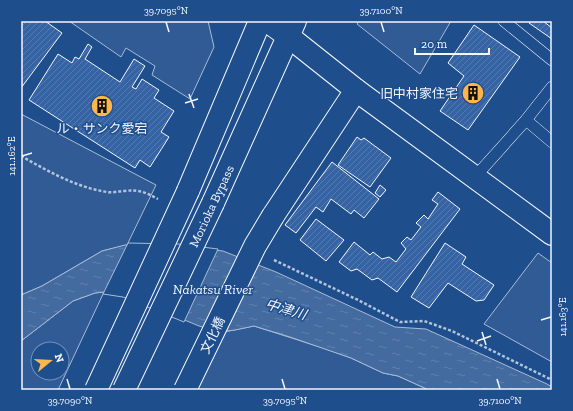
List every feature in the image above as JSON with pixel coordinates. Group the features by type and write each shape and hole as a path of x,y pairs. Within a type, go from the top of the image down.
{"main road":[{"name":"Morioka Bypass","path":"96,390 188,191 260,21"},
{"path":"267,21 291,28 356,90 552,234"},
{"name":"Morioka Bypass","path":"124,390 213,204 291,28"},
{"name":"文化橋","path":"185,390 256,246 273,216 356,90"}],"lane":[{"path":"504,21 552,60"},
{"path":"475,177 526,120 552,87"},
{"path":"526,120 552,142"}],"path":[{"path":"21,156 57,176 85,187 109,192 128,190 144,192 165,203"},
{"path":"270,258 352,297 400,322 424,321 452,331 552,380"}],"shaded area":[{"path":"69,21 208,21 214,47 190,99 152,75 155,66 126,48 121,57"},
{"path":"359,21 451,21 420,74 357,24"},
{"path":"21,114 156,185 127,245 102,251 42,286 21,295"},
{"path":"538,253 552,263 552,362 484,324"},
{"path":"104,292 70,364 70,341 30,341 30,381 62,381 58,390 21,390 21,341 73,301 95,293"},
{"path":"254,326 351,358 383,373 398,376 429,390 195,390 224,332"}],"water":[{"name":"Nakatsu River","path":"125,245 178,246 223,251 276,272 395,327 426,329 547,384 552,387 552,390 429,390 398,376 383,373 351,358 254,326 218,332 199,326 124,295 104,292 95,293 73,301 21,341 21,295 42,286 102,251"}],"pier":[{"path":"128,243 178,244 218,249 184,322 123,297 103,294"}],"building":[{"path":"21,21 45,21 62,33 21,88"},
{"path":"531,21 543,21 552,28 552,39 529,23"},
{"name":"旧中村家住宅","path":"474,25 520,57 468,130 440,111 464,76 448,63"},
{"name":"ル・サンク愛宕","path":"88,44 92,47 85,59 120,82 134,59 145,66 132,87 136,89 142,79 159,90 154,98 174,111 161,132 169,137 150,167 140,160 135,168 29,100 58,54 72,63 75,57 79,59"},
{"path":"357,137 361,140 364,138 391,158 370,187 338,165"},
{"path":"332,162 379,199 364,218 354,210 351,214 331,199 323,212 316,207 296,233 285,225"},
{"path":"380,185 386,190 380,197 375,193"},
{"path":"438,192 460,209 397,292 378,278 372,280 357,269 351,271 339,262 354,242 370,255 373,252 382,259 389,257 396,262 406,249 401,243 407,237 411,240 421,227 416,223 424,215 428,219 438,204 432,200"},
{"path":"316,219 344,240 326,261 300,240"},
{"path":"445,243 466,257 462,264 494,285 484,300 476,301 448,283 429,308 411,297"}],"place":[{"name":"旧中村家住宅","path":"473,93"},
{"name":"ル・サンク愛宕","path":"102,106"}],"water label":[{"name":"中津川","path":"286,309"}]}
